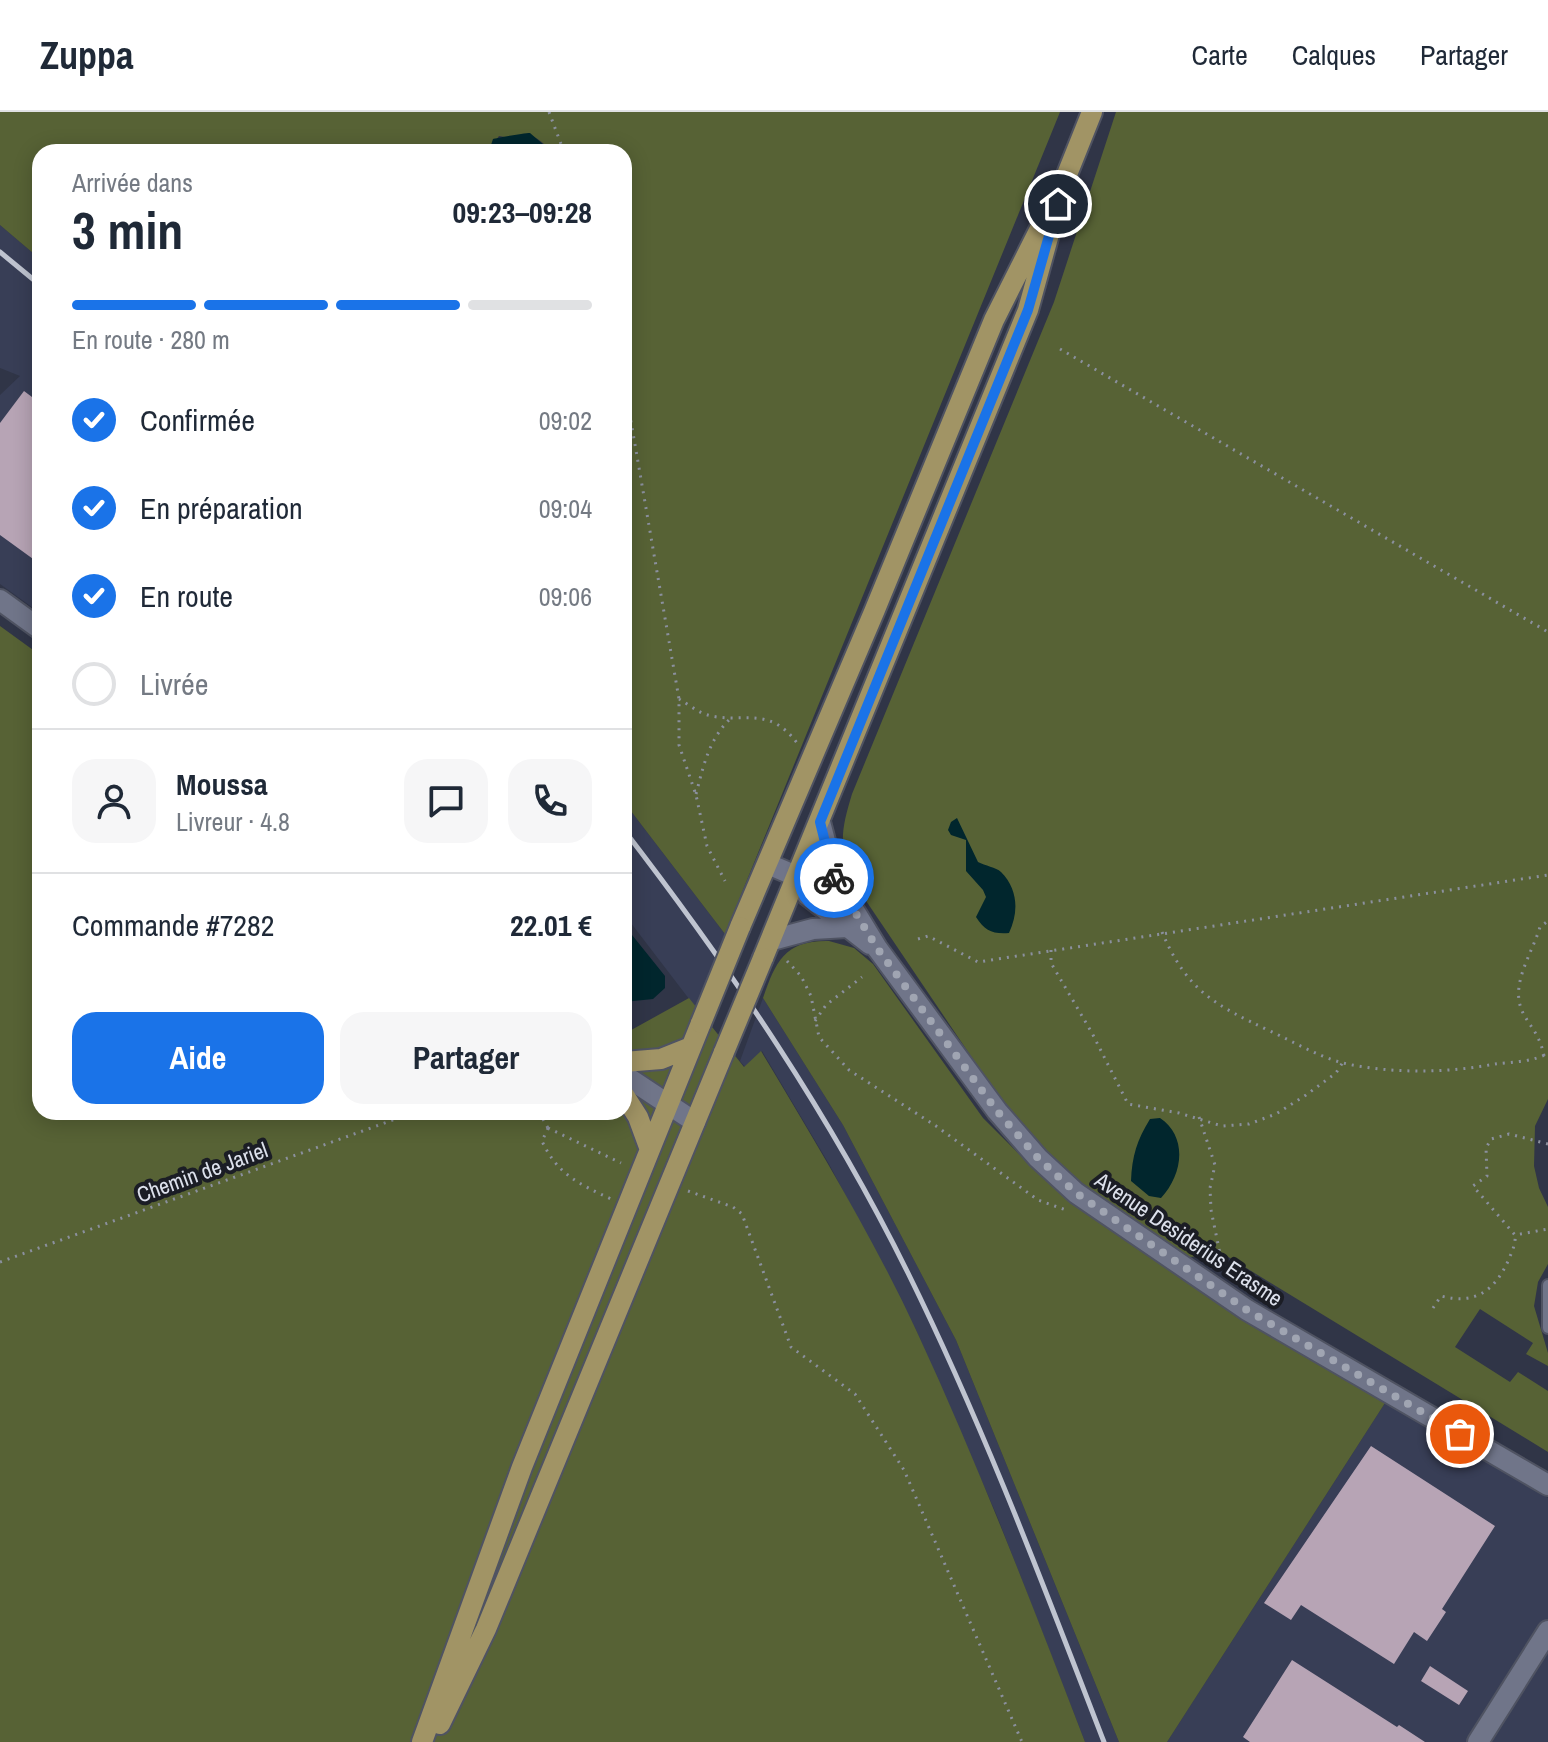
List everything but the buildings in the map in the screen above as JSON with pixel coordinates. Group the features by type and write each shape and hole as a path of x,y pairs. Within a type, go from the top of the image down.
{"main road":[{"path":"422,1742 522,1467 649,1147 994,320 1066,177 1092,112"},
{"path":"432,1742 486,1629 1028,310 1066,177"},
{"path":"0,600 32,623"},
{"path":"820,822 835,879 877,948"},
{"path":"768,864 796,876 812,873 835,879"},
{"path":"796,876 807,895 877,948"},
{"path":"767,949 813,929 847,927"},
{"name":"Avenue Desiderius Erasme","path":"877,948 997,1111 1038,1158 1090,1203 1221,1292 1548,1485"},
{"path":"632,1062 645,1062 691,1047"},
{"path":"632,1080 695,1122"},
{"path":"632,1108 649,1147"},
{"path":"1478,1742 1548,1631"}],"lane":[{"path":"1548,1285 1548,1328"}],"path":[{"path":"549,112 561,144"},
{"path":"1060,349 1548,632"},
{"path":"632,427 679,699 679,745 696,795 707,846 725,881"},
{"path":"679,699 703,713 754,715 777,725 791,734 812,762"},
{"path":"696,795 709,748 718,730 733,716"},
{"path":"918,939 928,936 978,962 1548,875"},
{"path":"1162,932 1175,963 1195,989 1223,1010 1343,1062 1388,1069 1438,1070 1480,1067 1546,1054 1541,1040 1520,1007 1519,987 1540,927 1548,921"},
{"path":"1051,950 1051,963 1092,1033 1128,1104 1199,1117 1222,1126 1249,1124 1276,1114 1336,1073 1343,1062"},
{"path":"787,961 801,976 813,1004 822,1042 849,1070 936,1126 1038,1200 1074,1213 1090,1203"},
{"path":"815,1021 826,1005 862,977"},
{"path":"1199,1117 1215,1165 1210,1188 1211,1210 1224,1266 1221,1292"},
{"name":"Chemin de Jariel","path":"0,1262 393,1120"},
{"path":"544,1120 548,1128 621,1163"},
{"path":"548,1128 542,1141 551,1161 561,1171 571,1180 626,1205"},
{"path":"1515,1235 1473,1186 1487,1176 1486,1148 1491,1139 1509,1134 1548,1144"},
{"path":"681,1188 733,1207 742,1214 791,1347 855,1394 904,1470 1022,1742"},
{"path":"1515,1235 1548,1229"},
{"path":"1433,1308 1441,1296 1463,1301 1478,1298 1492,1288 1506,1265 1515,1235"}],"shaded area":[{"path":"530,133 543,144 491,144 493,139"},
{"path":"0,225 32,252 32,607 0,584 0,395 20,376 0,368"},
{"path":"632,812 725,934 696,1008 632,924"},
{"path":"957,818 978,862 999,870 1011,886 1015,909 1009,933 990,931 976,917 986,897 966,871 966,840 951,835 948,830"},
{"path":"632,935 665,976 665,988 653,999 632,1001"},
{"path":"763,998 843,1125 956,1340 1119,1742 1085,1742 997,1516 916,1330 829,1164 762,1051 745,1067 740,1061"},
{"path":"1160,1118 1175,1135 1179,1156 1174,1178 1161,1198 1149,1196 1131,1181 1134,1156 1142,1134 1150,1119"},
{"path":"1385,1403 1548,1498 1548,1742 1167,1742"}],"green space":[{"path":"0,112 1060,112 725,934 632,812 632,144 543,144 531,136 499,136 493,144 32,144 32,252 0,225"},
{"path":"1116,112 1548,112 1548,1099 1535,1126 1534,1166 1548,1207 1548,1264 1538,1282 1534,1306 1548,1353 1548,1366 1526,1354 1533,1343 1480,1309 1455,1347 1510,1382 1518,1372 1548,1391 1548,1452 1225,1255 1188,1257 1076,1179 1038,1143 989,1083 854,883 845,859 845,818 852,794 1054,302"},
{"path":"0,626 32,649 32,1120 632,1120 632,1030 689,998 744,1067 761,1051 881,1260 962,1433 1085,1742 0,1742"},
{"path":"829,941 854,948 873,964 983,1118 1036,1171 1091,1216 1214,1301 1385,1403 1167,1742 1119,1742 956,1340 843,1125 763,998 784,955 802,944"}],"railway":[{"path":"0,252 32,278"},
{"path":"632,841 703,936 777,1044 878,1214 935,1330 987,1447 1104,1742"}],"way so far":[{"path":"834,878 877,948 997,1111 1038,1158 1076,1193 1247,1310 1460,1434"}],"route":[{"path":"834,878 820,822 1028,310 1058,204"}]}
